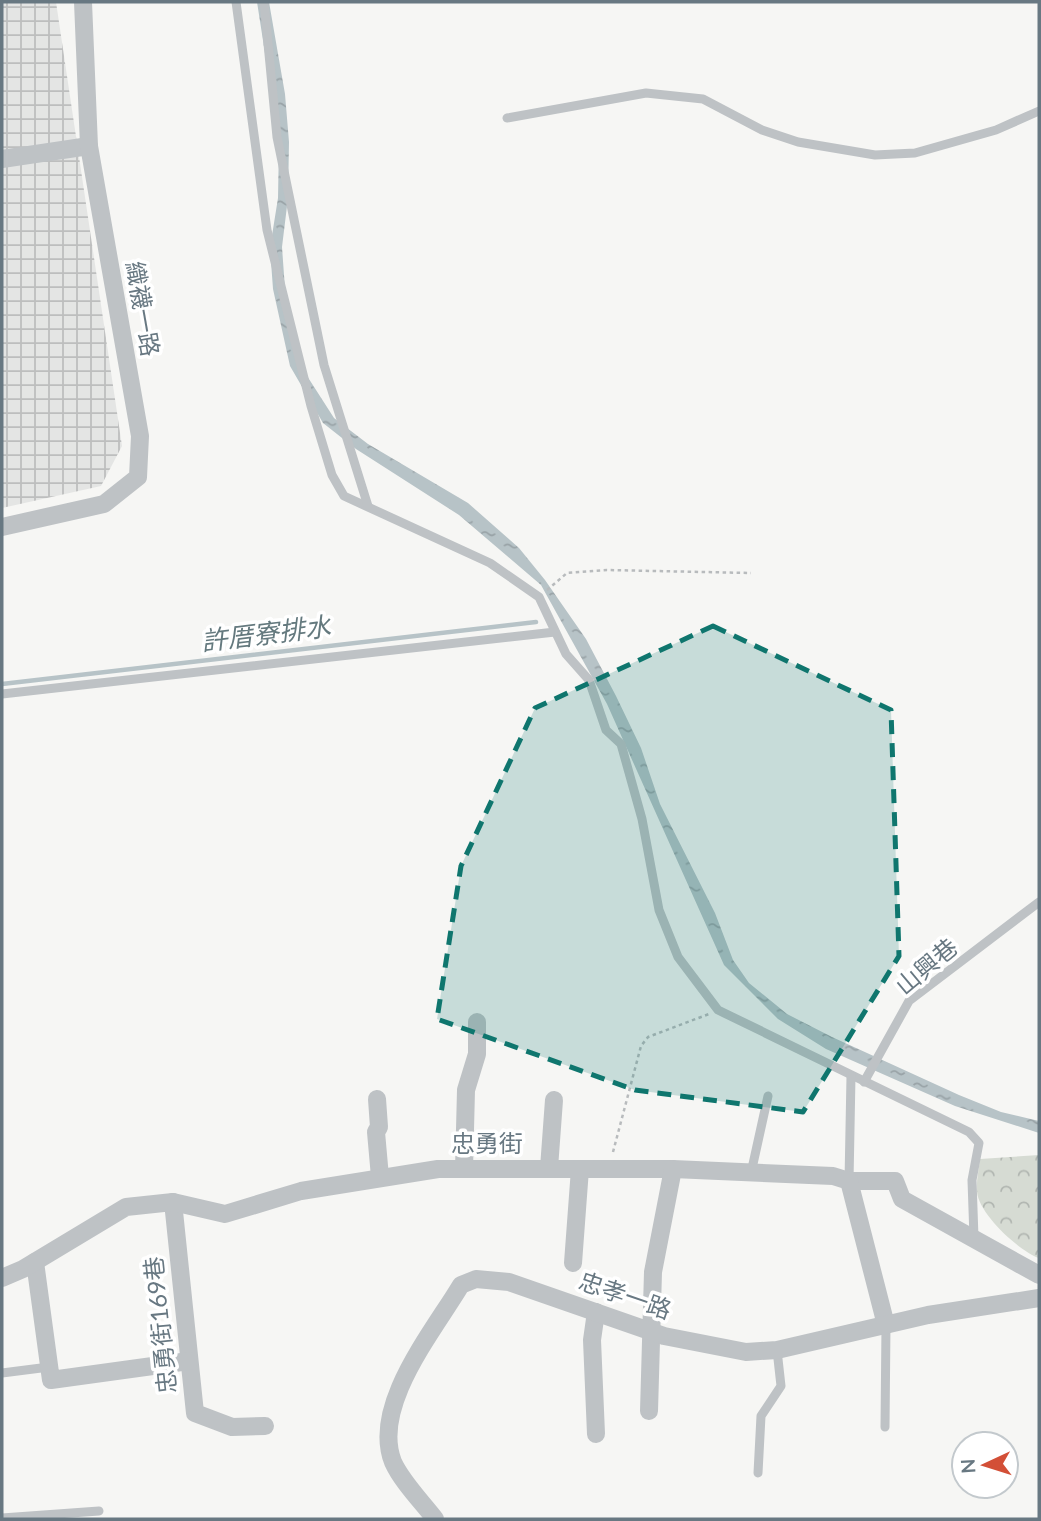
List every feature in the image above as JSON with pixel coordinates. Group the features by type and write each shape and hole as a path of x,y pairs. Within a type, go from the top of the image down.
{"street":[{"name":"織襪一路","path":"2,527 104,504 138,477 140,436 89,146 83,2"},
{"path":"2,159 89,146"},
{"path":"464,1168 466,1090 477,1054 477,1021"},
{"path":"377,1100 379,1127 376,1132 380,1177"},
{"path":"548,1168 554,1100"},
{"name":"忠勇街","path":"2,1278 35,1262 126,1207 173,1202 225,1214 301,1191 438,1169 673,1169 834,1176 849,1181 895,1181 902,1199 974,1239"},
{"path":"573,1263 580,1169"},
{"path":"649,1411 649,1331 653,1272 673,1169"},
{"path":"849,1181 886,1325"},
{"name":"忠勇街169巷","path":"173,1202 195,1413 232,1427 265,1426"},
{"path":"974,1239 1039,1275"},
{"path":"35,1262 50,1374 189,1362"},
{"name":"忠孝一路","path":"435,1519 393,1462 387,1423 393,1399 461,1285 476,1279 509,1282 649,1331 746,1352 777,1350 886,1325 1039,1298"},
{"path":"596,1312 592,1339 596,1434"}],"lane":[{"path":"236,2 267,230 311,406 332,475 344,496 490,563 539,597 566,654 589,680 606,730 621,744 642,819 659,910 678,957 718,1010 969,1132 979,1143 972,1180 974,1239"},
{"path":"264,2 277,136 324,365 368,506"},
{"path":"507,118 646,93 703,99 762,130 798,142 875,155 915,153 996,130 1039,111"},
{"path":"2,694 555,632"},
{"name":"山興巷","path":"864,1082 909,1001 1039,902"},
{"path":"849,1181 851,1076"},
{"path":"751,1172 768,1096"},
{"path":"885,1427 886,1325"},
{"path":"758,1473 761,1416 781,1386 777,1350"},
{"path":"2,1373 50,1374"},
{"path":"2,1518 99,1511"}],"path":[{"path":"539,597 567,573 607,570 751,573"},
{"path":"608,1169 641,1046 648,1037 718,1010"}],"highlighted area":[{"path":"713,626 891,710 899,956 803,1112 635,1090 437,1019 461,866 535,708"}],"shaded area":[{"path":"2,2 56,2 122,446 101,486 2,508"}],"green space":[{"path":"1039,1155 1039,1258 1021,1248 992,1221 979,1201 977,1188 980,1159"}],"water":[{"path":"257,2 269,2 285,94 289,142 288,198 282,247 285,289 300,365 334,418 368,444 468,503 519,548 545,580 586,639 616,696 641,748 660,804 715,913 733,960 749,983 787,1014 832,1037 959,1095 1001,1112 1039,1121 1039,1133 955,1106 826,1049 778,1019 724,965 607,704 541,585 459,515 356,449 323,423 290,366 273,289 270,248 278,198 279,143"}],"waterway":[{"name":"許厝寮排水","path":"2,684 536,622"}]}
